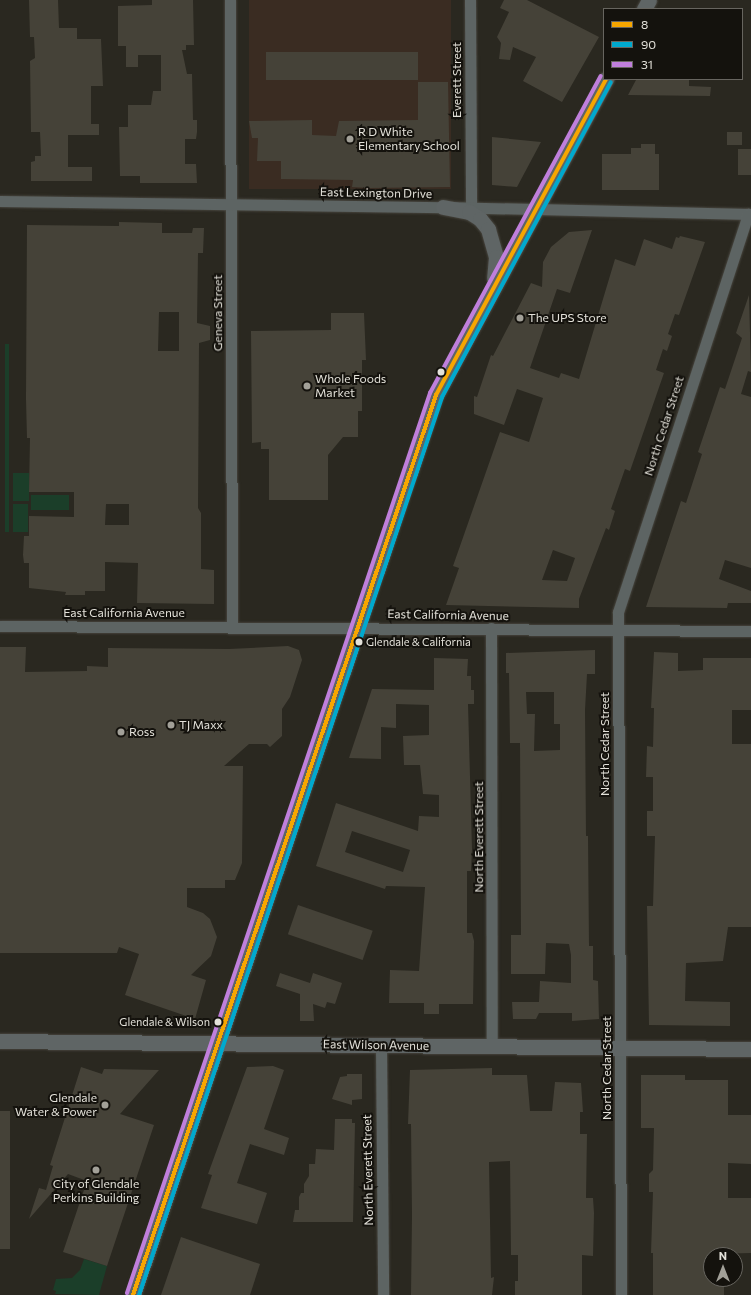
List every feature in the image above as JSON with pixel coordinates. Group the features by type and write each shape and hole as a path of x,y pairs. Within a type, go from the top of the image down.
{"main road":[{"path":"133,1295 216,1043 360,627 436,395 605,80"},
{"path":"443,207 469,212 488,229 496,257 496,274 488,296"},
{"name":"East Wilson Avenue","path":"0,1041 751,1049"}],"street":[{"name":"Geneva Street","path":"230,0 232,627"},
{"name":"Everett Street","path":"470,0 471,208"},
{"name":"East Lexington Drive","path":"0,201 443,207 749,214"},
{"name":"North Cedar Street","path":"621,1295 617,631 621,597 749,214"},
{"name":"East California Avenue","path":"0,626 360,627 617,631 751,631"},
{"name":"North Everett Street","path":"491,628 492,1046"},
{"name":"North Everett Street","path":"382,1045 383,1295"}],"shaded area":[{"name":"R D White Elementary School","path":"249,0 451,0 451,189 249,189"}],"green space":[{"path":"5,344 9,344 9,532 5,532"},
{"path":"13,473 29,473 29,501 13,501"},
{"path":"31,495 69,495 69,510 31,510"},
{"path":"13,504 28,504 28,532 13,532"},
{"path":"84,1259 107,1266 99,1295 55,1294 56,1291 53,1290 56,1279 72,1278 80,1270"}],"building":[{"path":"29,0 58,0 59,28 77,28 77,39 101,39 103,86 91,86 91,124 99,124 99,135 68,135 68,167 92,167 92,181 31,181 31,162 35,161 35,156 41,156 40,132 31,132 30,61 35,58 34,37 30,37"},
{"path":"152,0 193,0 194,45 186,45 186,50 182,50 187,74 192,74 193,120 197,120 196,139 185,139 185,164 196,164 197,183 140,183 140,176 120,176 119,127 128,127 128,105 151,105 153,91 161,91 161,55 138,55 138,67 126,67 126,46 118,46 118,6 152,5"},
{"path":"504,0 527,0 599,37 562,102 523,81 536,57 513,47 510,60 499,59 501,43 497,37 509,12 500,8"},
{"path":"266,52 418,52 418,80 266,80"},
{"path":"636,80 689,80 689,86 711,87 710,96 628,95"},
{"path":"418,82 448,82 450,187 369,188 352,187 353,180 281,179 281,161 257,161 258,138 252,138 249,121 312,120 312,135 336,136 339,121 418,120"},
{"path":"727,132 742,132 742,145 727,145"},
{"path":"492,137 541,142 517,187 492,185"},
{"path":"641,144 655,144 655,154 659,154 659,190 602,190 602,154 631,154 631,148 641,148"},
{"path":"738,149 751,149 751,175 738,175"},
{"path":"119,222 162,223 162,233 192,233 193,228 204,228 203,253 198,253 197,323 210,326 210,340 199,343 198,508 201,513 201,569 214,570 214,604 137,603 138,563 105,562 105,591 85,591 85,595 65,595 66,592 29,588 29,563 24,563 23,555 24,536 29,536 29,516 74,517 74,492 29,492 30,438 27,438 26,399 27,225 119,226","holes":["159,312 179,312 179,351 158,351","106,504 129,504 129,525 105,525"]},
{"path":"592,230 570,293 557,289 530,368 559,378 561,373 579,379 615,259 635,266 644,239 672,249 676,237 679,238 680,236 705,242 679,315 675,314 668,334 672,336 667,351 663,349 656,370 664,373 630,471 625,469 611,509 615,511 609,530 606,528 579,599 579,608 446,605 459,568 453,566 500,432 529,442 543,398 517,389 504,425 474,414 474,396 477,397 491,355 493,356 531,283 542,287 543,262 551,247 569,232","holes":["553,550 575,558 567,581 542,580"]},
{"path":"749,295 751,372 748,371 741,394 751,397 751,568 725,560 719,579 751,591 751,603 728,603 727,608 646,607 681,501 686,503 702,454 698,452 720,387 725,389 742,338 736,333"},
{"name":"Whole Foods Market","path":"331,313 364,313 366,360 362,360 362,411 358,411 358,437 343,437 328,455 328,500 269,500 269,449 261,449 261,442 252,443 251,331 331,330"},
{"path":"288,646 299,650 302,660 290,697 282,709 282,736 270,747 267,744 249,744 224,766 243,766 242,863 235,880 225,880 225,888 187,888 187,907 203,913 210,919 217,937 211,956 191,975 206,980 195,1019 125,995 139,954 119,947 117,953 0,953 0,647 26,647 25,672 87,671 87,666 108,667 108,648 229,649"},
{"path":"595,650 595,674 587,674 585,710 586,836 588,836 589,946 593,946 593,980 598,981 599,1019 572,1021 572,1013 539,1013 536,1019 513,1019 512,1002 539,1002 540,981 571,983 571,955 569,944 546,943 545,974 511,974 511,935 521,935 520,743 510,743 509,673 506,673 506,653","holes":["526,692 554,692 554,724 560,724 560,750 534,751 535,714 527,714"]},
{"path":"654,652 678,653 678,671 703,670 703,658 751,658 751,710 732,710 732,744 751,744 751,927 728,927 723,961 686,963 685,1001 730,1002 730,1026 649,1025 647,906 653,906 655,836 647,836 647,811 653,811 653,777 646,777 647,746 653,747 654,708 651,708"},
{"path":"434,658 468,659 467,676 471,676 471,690 474,690 474,704 468,704 472,849 471,871 467,871 467,933 472,933 474,941 473,1004 439,1004 439,1014 424,1014 424,1003 389,1003 390,970 419,971 425,887 386,886 385,889 316,866 336,803 418,831 419,816 439,817 439,795 423,794 420,765 404,765 403,736 429,735 429,705 396,704 396,728 381,727 381,759 349,758 372,689 434,690","holes":["352,831 410,850 403,872 345,852"]},
{"path":"298,905 373,931 363,960 288,934"},
{"path":"280,973 310,983 313,973 342,983 335,1004 327,1002 325,1008 313,1004 314,1021 300,1021 300,994 276,986"},
{"path":"273,1066 284,1070 264,1129 289,1138 284,1155 250,1144 237,1183 267,1193 257,1224 201,1208 212,1175 208,1174 247,1067"},
{"name":"City of Glendale Perkins Building","path":"81,1067 102,1074 104,1069 159,1070 120,1114 154,1125 107,1266 63,1252 87,1181 68,1174 29,1219 39,1188 46,1190 53,1166 50,1165"},
{"path":"492,1068 492,1075 527,1075 530,1111 552,1111 555,1082 581,1083 583,1112 580,1112 580,1134 587,1134 586,1198 593,1198 594,1213 593,1256 582,1255 582,1295 515,1295 515,1281 518,1281 518,1255 511,1255 510,1161 489,1162 491,1278 494,1277 492,1295 411,1295 411,1124 408,1124 410,1070"},
{"path":"347,1074 362,1074 362,1099 352,1100 352,1105 332,1099 340,1077 347,1076"},
{"path":"641,1075 685,1075 685,1080 728,1080 728,1115 751,1115 751,1164 728,1163 728,1198 751,1198 751,1253 743,1253 743,1247 703,1247 703,1287 724,1287 724,1295 653,1295 653,1253 651,1253 653,1192 649,1192 649,1174 653,1170 654,1128 641,1128"},
{"path":"0,1111 10,1111 10,1249 0,1249"},
{"path":"335,1119 352,1119 352,1123 355,1123 353,1222 293,1222 295,1210 299,1210 299,1197 301,1193 304,1193 304,1184 309,1176 309,1164 315,1164 316,1149 334,1150"},
{"path":"181,1237 260,1264 250,1295 161,1295"}],"transit line":[{"name":"31","path":"127,1293 430,393 601,76"},
{"name":"8","path":"133,1295 436,395 605,80"},
{"name":"90","path":"139,1295 442,397 611,82"}],"place":[{"name":"R D White Elementary School","path":"350,139"},
{"name":"The UPS Store","path":"520,318"},
{"name":"Whole Foods Market","path":"307,386"},
{"name":"Glendale & California","path":"359,642"},
{"name":"TJ Maxx","path":"171,725"},
{"name":"Ross","path":"121,732"},
{"name":"Glendale & Wilson","path":"218,1022"},
{"name":"Glendale Water & Power","path":"105,1105"},
{"name":"City of Glendale Perkins Building","path":"96,1170"}]}
